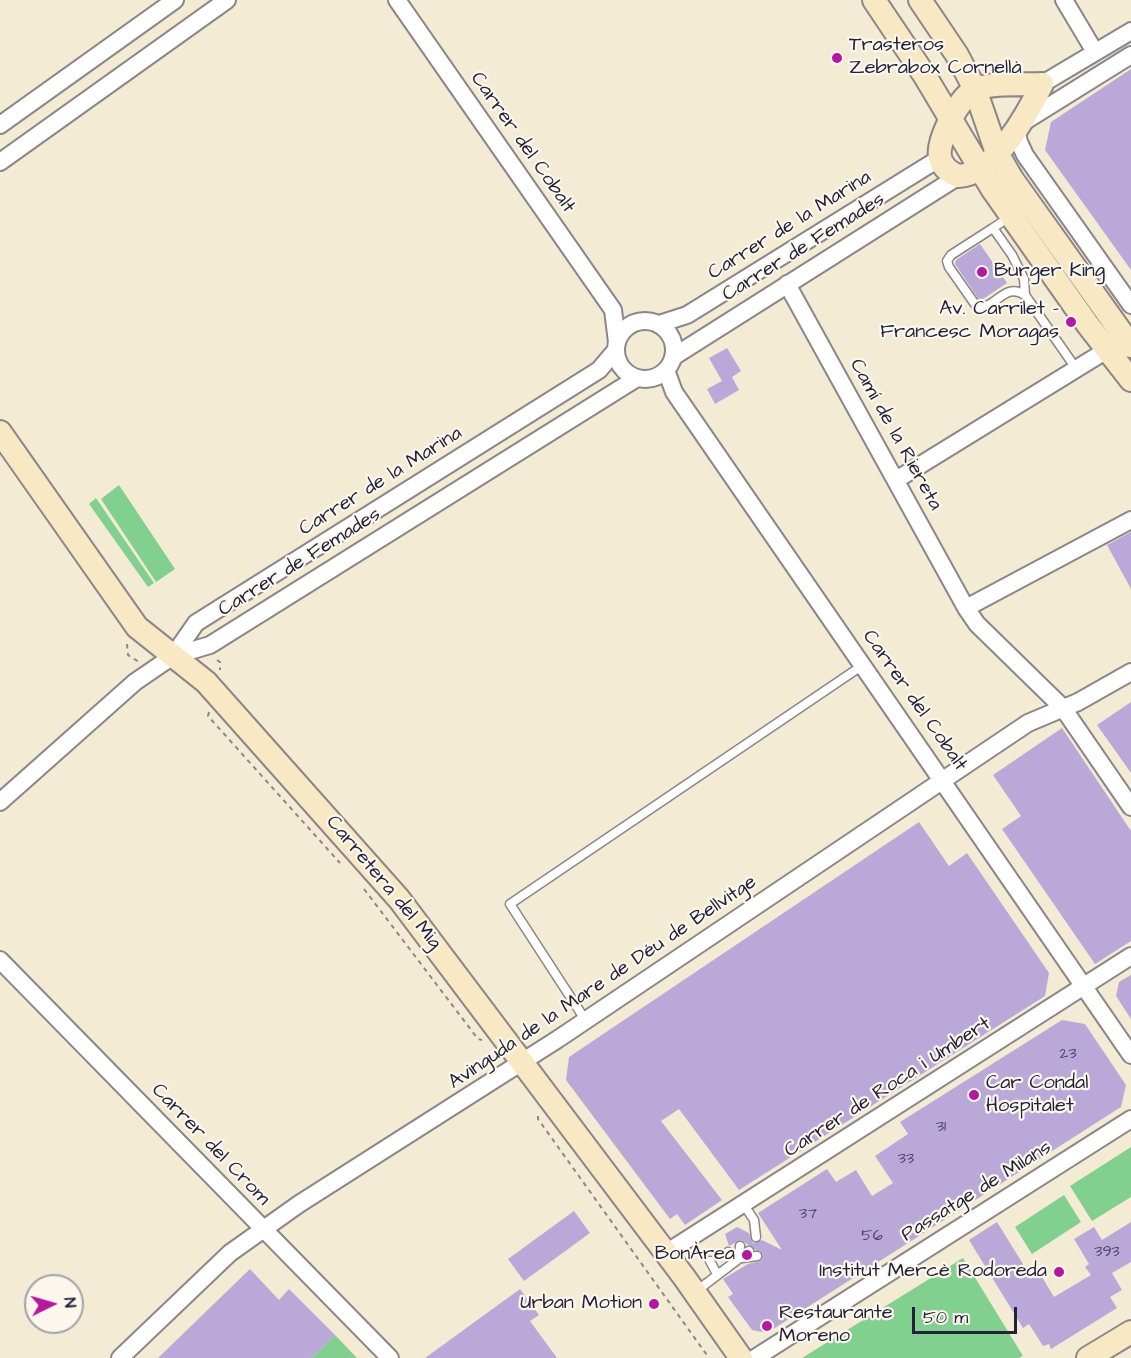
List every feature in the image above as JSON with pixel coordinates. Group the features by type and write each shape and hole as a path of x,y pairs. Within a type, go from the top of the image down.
{"street":[{"path":"0,125 175,0"},
{"path":"0,162 227,0"},
{"name":"Carrer del Cobalt","path":"398,0 613,310 637,322"},
{"path":"874,0 952,119 965,142 970,173 1002,222 1123,343"},
{"path":"920,0 957,55 975,89 997,153 1123,343 1131,380"},
{"path":"1064,0 1095,52"},
{"path":"1042,84 1019,127 997,153 970,173 947,170 940,158 941,141 968,94 975,89 1042,84 1131,31"},
{"path":"1019,127 1131,55"},
{"path":"1005,86 1020,109 1019,142 1025,155 1131,305"},
{"name":"Carrer de la Marina","path":"659,324 687,315 940,158"},
{"name":"Carrer de Femades","path":"669,364 787,284 970,173"},
{"name":"Camí de la Riereta","path":"787,284 966,608 977,624 1063,708 1131,807"},
{"name":"Carrer del Cobalt","path":"613,310 616,346"},
{"path":"637,322 659,324 673,342 669,364 653,378 637,378 624,370 616,346 624,329 637,322"},
{"path":"896,480 1075,368 1123,343"},
{"name":"Carrer de la Marina","path":"173,656 196,623 599,370 616,346"},
{"name":"Carrer del Cobalt","path":"669,364 674,393 1131,1055"},
{"name":"Carrer de Femades","path":"0,802 135,682 173,656 210,645 637,378"},
{"name":"Carretera del Mig","path":"0,432 137,627 211,687 378,873 666,1253 741,1358"},
{"path":"966,608 1131,520"},
{"name":"Avinguda de la Mare de Déu de Bellvitge","path":"120,1358 230,1253 263,1229 586,1021 1028,723 1063,708 1131,672"},
{"name":"Carrer de Roca i Umbert","path":"666,1253 1131,956"},
{"name":"Carrer del Crom","path":"0,960 390,1358"},
{"name":"Passatge de Milans","path":"755,1358 1131,1119"},
{"path":"1088,1358 1131,1332"}],"lane":[{"path":"1025,295 1024,279 1012,255 1002,222 951,255 947,261 977,307 984,307 1007,292 1018,291 1025,295 1075,368"},
{"path":"586,1021 510,904 863,665"},
{"path":"744,1205 754,1220 756,1237 754,1220"},
{"path":"703,1286 731,1261 748,1251"},
{"path":"728,1252 731,1261"},
{"path":"710,1261 717,1274"}],"path":[{"path":"125,639 128,655 147,668"},
{"path":"210,706 208,716 346,869"},
{"path":"361,885 478,1039 486,1040"},
{"path":"540,1110 538,1119 709,1358"}],"green space":[{"path":"119,485 175,569 156,582 101,499"},
{"path":"96,498 154,583 148,587 89,504"},
{"path":"1131,1147 1131,1197 1092,1221 1070,1186"},
{"path":"1064,1195 1081,1222 1032,1254 1015,1227"},
{"path":"963,1258 1023,1356 1019,1358 802,1358"},
{"path":"335,1335 357,1358 311,1358"}],"building":[{"path":"1131,69 1131,270 1045,150 1051,122"},
{"name":"Burger King","path":"980,244 1007,283 980,301 955,264 956,260"},
{"path":"727,348 741,371 732,377 739,390 715,404 707,389 722,381 709,358"},
{"path":"1131,532 1131,589 1107,545"},
{"path":"1131,702 1131,773 1097,725"},
{"path":"1062,728 1131,831 1131,941 1095,964 1002,829 1021,816 993,775"},
{"path":"919,822 949,866 967,853 1049,973 1045,996 739,1190 679,1109 661,1121 722,1200 685,1225 677,1214 670,1219 566,1080 569,1057"},
{"path":"1131,975 1131,1019 1116,996 1119,982"},
{"path":"1062,1020 1085,1024 1126,1085 1121,1107 767,1333 752,1330 728,1297 733,1294 723,1279 748,1264 760,1261 763,1255 741,1240 729,1246 725,1234 737,1227 749,1233 753,1243 762,1240 782,1250 758,1213 827,1169 836,1182 856,1170 872,1196 893,1183 875,1156 908,1134 900,1122"},
{"path":"574,1211 590,1233 524,1281 508,1259"},
{"path":"997,1222 1031,1277 1039,1272 1054,1297 1091,1275 1085,1267 1089,1264 1074,1239 1094,1227 1102,1240 1131,1222 1131,1262 1112,1273 1122,1290 1110,1297 1117,1308 1051,1349 1049,1344 1043,1346 1029,1324 1023,1328 969,1240"},
{"path":"250,1269 279,1300 289,1289 335,1335 311,1358 158,1358"},
{"path":"520,1289 539,1315 530,1321 557,1358 425,1358"}],"place":[{"name":"Trasteros Zebrabox Cornellà","path":"837,58"},
{"name":"Burger King","path":"982,272"},
{"name":"Av. Carrilet - Francesc Moragas","path":"1071,322"},
{"name":"Car Condal Hospitalet","path":"974,1095"},
{"name":"BonÀrea","path":"747,1255"},
{"name":"Institut Mercè Rodoreda","path":"1059,1272"},
{"name":"Urban Motion","path":"654,1304"},
{"name":"Restaurante Moreno","path":"767,1326"}]}
